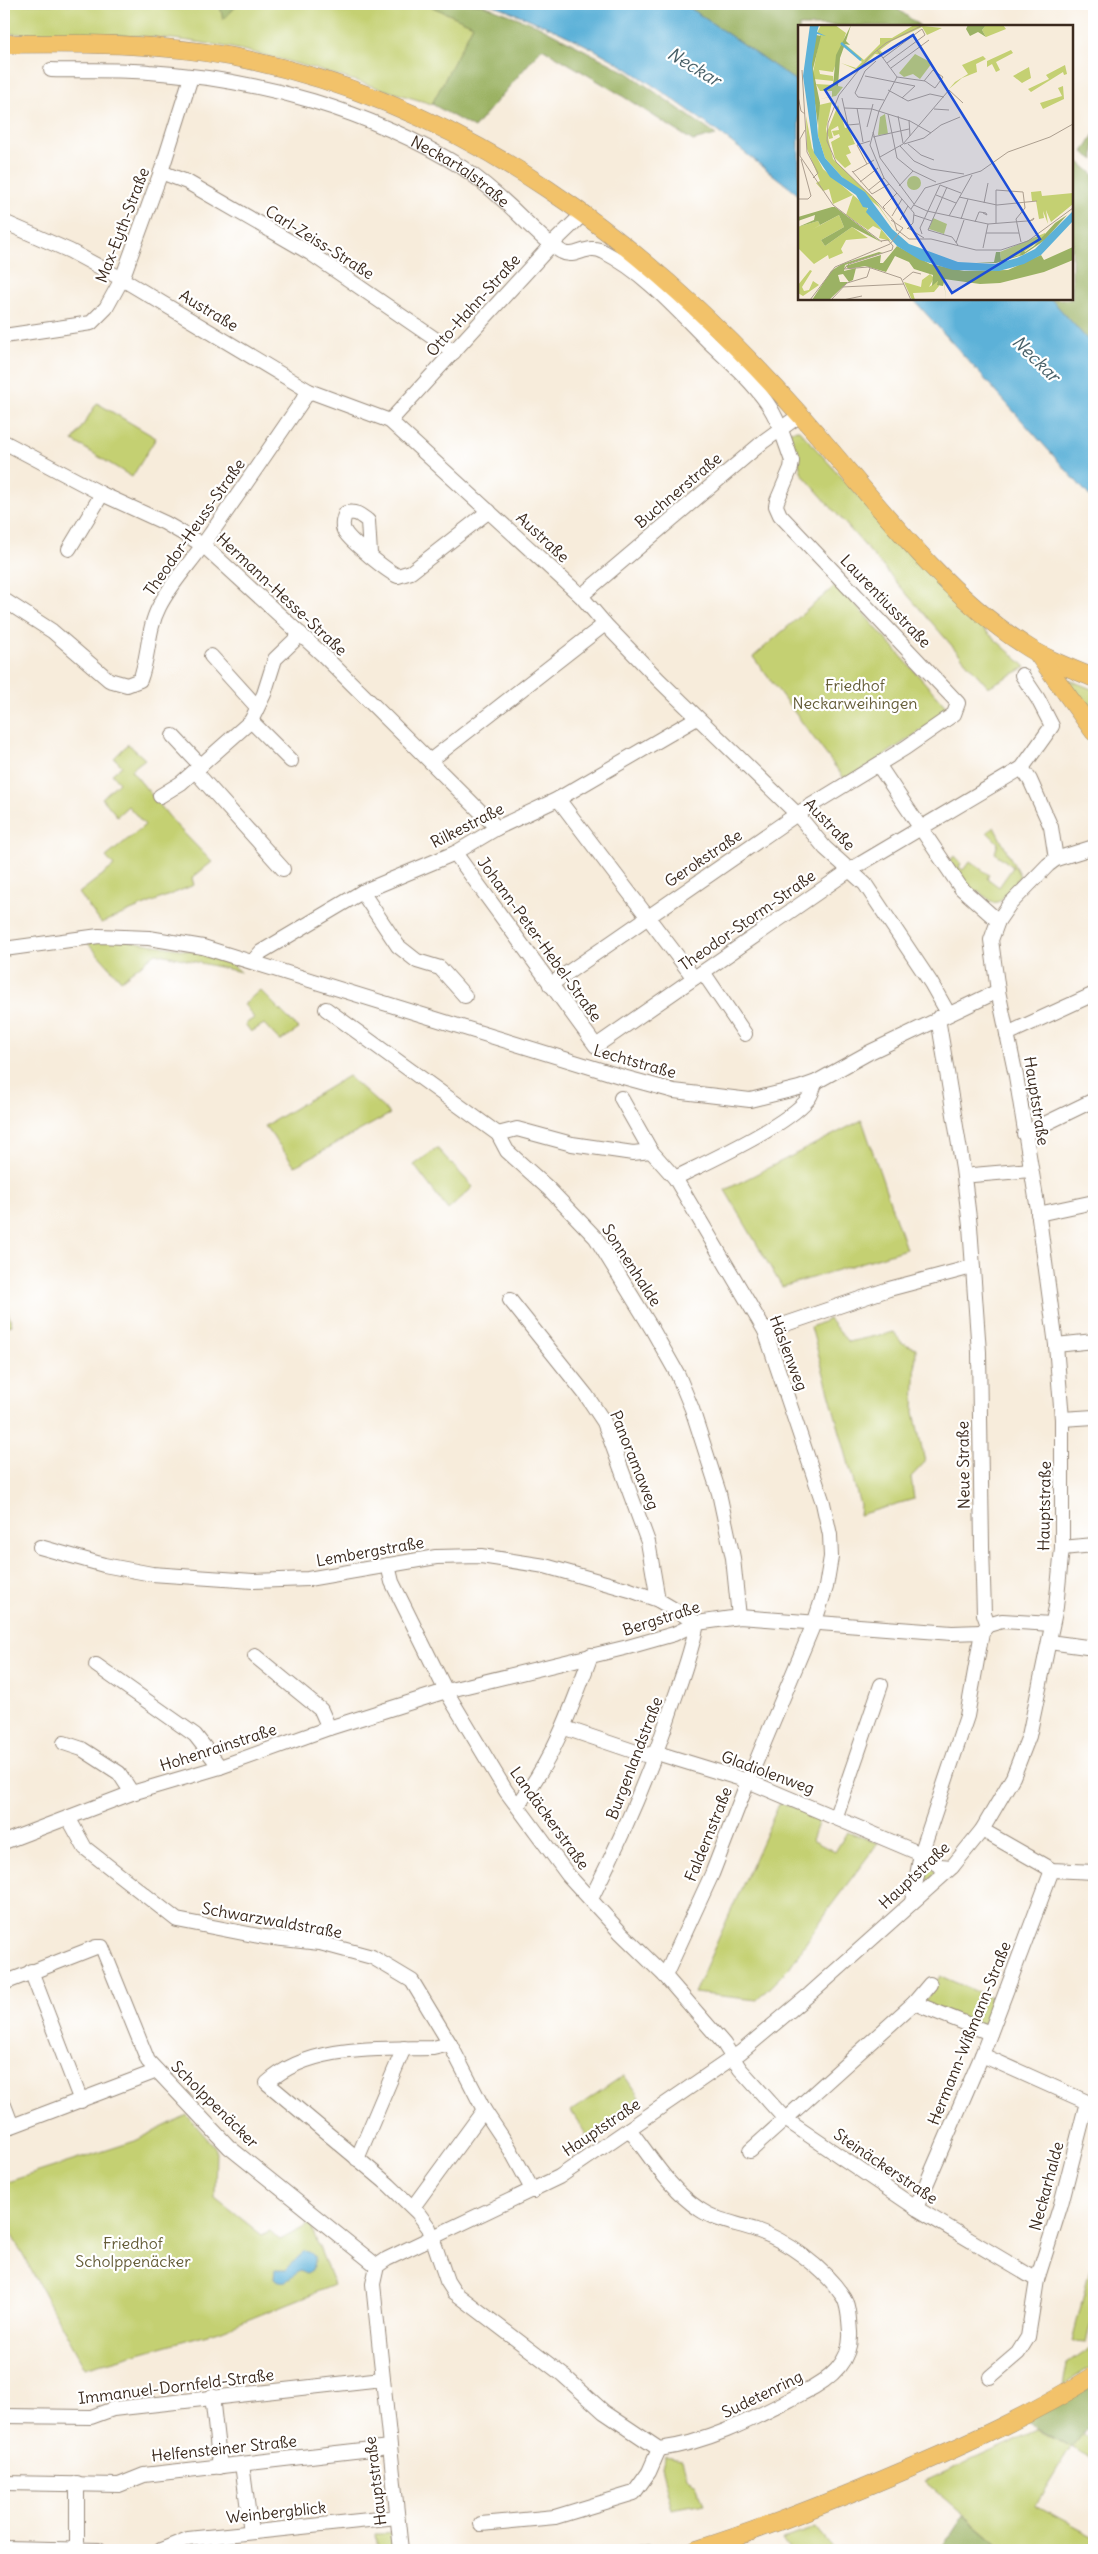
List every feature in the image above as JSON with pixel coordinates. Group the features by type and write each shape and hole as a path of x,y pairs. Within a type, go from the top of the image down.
{"main road":[{"name":"Neckartalstraße","path":"4,44 119,44 233,57 320,78 364,93 418,115 474,143 525,172 584,213 682,296 800,415 919,551 980,611 1037,653"},
{"path":"1037,653 1094,678"},
{"path":"1037,653 1094,732"},
{"path":"696,2550 809,2512 927,2461 1006,2425 1094,2376"}],"street":[{"name":"Neckartalstraße","path":"51,70 149,72 260,87 353,114 396,131 466,170 566,254 594,248 602,250 650,285 756,389 772,411 780,429"},
{"name":"Max-Eyth-Straße","path":"4,336 91,323 106,308 122,279 161,172 191,77"},
{"name":"Carl-Zeiss-Straße","path":"161,172 187,182 310,253 454,352"},
{"name":"Otto-Hahn-Straße","path":"390,421 552,244 584,213"},
{"name":"Austraße","path":"4,222 70,251 122,279 309,391 390,421 581,596 605,624 697,718 797,814 825,848 865,884 931,983 943,1016"},
{"name":"Theodor-Heuss-Straße","path":"4,600 52,631 110,680 126,685 140,680 146,666 149,636 158,608 309,391"},
{"name":"Buchnerstraße","path":"581,596 780,429 800,415"},
{"name":"Laurentiusstraße","path":"780,429 792,461 791,468 777,501 778,511 951,694 959,706 954,714 879,766"},
{"name":"Hermann-Hesse-Straße","path":"4,442 102,494 165,522 203,545 301,634 431,760 497,828"},
{"path":"69,549 102,494"},
{"path":"370,554 388,572 398,576 412,572 489,511"},
{"path":"431,760 605,624"},
{"path":"160,796 198,768 251,721 264,694 275,660 301,634"},
{"path":"211,656 257,707"},
{"path":"1022,675 1038,698 1052,726 1022,768 1030,780 1051,827 1056,859"},
{"name":"Rilkestraße","path":"254,961 261,952 362,892 455,852 497,828 558,799 697,718"},
{"path":"251,721 291,761"},
{"path":"173,736 283,869"},
{"path":"879,766 961,888 998,921"},
{"name":"Gerokstraße","path":"550,985 797,814 879,766"},
{"name":"Theodor-Storm-Straße","path":"596,1046 850,870 1022,768"},
{"path":"558,799 649,916 745,1034"},
{"name":"Hauptstraße","path":"401,2550 372,2284 377,2266 387,2259 533,2191 566,2172 734,2058 810,1994 952,1867 982,1830 1013,1777 1030,1736 1049,1642 1062,1548 1062,1419 1056,1345 1038,1214 998,991 991,940 998,921 1021,892 1056,859 1094,848"},
{"name":"Johann-Peter-Hebel-Straße","path":"455,852 596,1046"},
{"path":"362,892 398,946 417,961 440,968 465,996"},
{"name":"Lechtstraße","path":"4,949 86,937 126,936 203,947 254,961 623,1077 674,1091 750,1100 816,1082 943,1016 998,991"},
{"path":"1007,1034 1094,994"},
{"name":"Sonnenhalde","path":"326,1009 498,1134 507,1151 548,1188 596,1238 678,1375 692,1410 719,1493 733,1558 739,1618"},
{"name":"Neue Straße","path":"912,1902 921,1854 967,1716 985,1629 979,1352 964,1177 943,1016"},
{"path":"675,1178 728,1151 798,1110 809,1098 816,1082"},
{"name":"Häslenweg","path":"621,1098 652,1151 675,1178 765,1331 823,1503 830,1535 831,1557 826,1587 815,1622"},
{"path":"1024,1134 1091,1102"},
{"path":"498,1134 517,1129 572,1144 633,1153 652,1151"},
{"path":"973,1176 1031,1170"},
{"path":"1038,1214 1094,1202"},
{"path":"765,1331 888,1289 972,1267"},
{"name":"Panoramaweg","path":"510,1300 586,1394 604,1422 648,1542 658,1600"},
{"path":"1056,1345 1094,1341"},
{"path":"1062,1419 1094,1417"},
{"path":"1062,1548 1094,1545"},
{"name":"Lembergstraße","path":"40,1548 104,1566 152,1574 227,1579 308,1579 436,1557 481,1556 545,1566 658,1600 697,1623"},
{"name":"Landäckerstraße","path":"388,1565 392,1582 446,1691 506,1791 568,1875 621,1934 665,1976 734,2058"},
{"name":"Bergstraße","path":"446,1691 674,1634 697,1623 739,1618 815,1622 952,1634 985,1629 1002,1620 1052,1624"},
{"name":"Faldernstraße","path":"665,1976 712,1874 748,1781 815,1622"},
{"name":"Burgenlandstraße","path":"591,1899 625,1831 657,1754 694,1643 697,1623"},
{"path":"1049,1642 1094,1648"},
{"path":"518,1805 548,1762 565,1728 591,1655"},
{"path":"255,1656 321,1710 329,1728"},
{"path":"96,1665 195,1735 220,1767"},
{"path":"836,1816 881,1685"},
{"name":"Hohenrainstraße","path":"4,1842 69,1819 132,1793 220,1767 329,1728 446,1691"},
{"name":"Gladiolenweg","path":"565,1728 645,1755 657,1754 748,1781 836,1816 921,1854 940,1866 952,1867"},
{"path":"64,1743 82,1749 119,1773 132,1793"},
{"name":"Schwarzwaldstraße","path":"69,1819 86,1848 177,1920 264,1937 320,1943 372,1957 412,1981 450,2044 484,2110 510,2148 533,2191"},
{"path":"982,1830 1052,1870 1094,1872"},
{"name":"Hermann-Wißmann-Straße","path":"916,2208 982,2055 1052,1870"},
{"name":"Scholppenäcker","path":"31,1971 96,1947 102,1947 148,2061 229,2147 377,2266"},
{"path":"4,1983 31,1971 81,2100"},
{"path":"750,2152 914,2003 930,1984"},
{"path":"914,2003 990,2033"},
{"path":"450,2044 433,2048 404,2048 323,2054 277,2074 267,2084 413,2207 433,2238 447,2281 454,2292 563,2375 604,2412 659,2449 649,2472 634,2493 555,2517 480,2524"},
{"path":"357,2158 404,2048"},
{"name":"Neckarhalde","path":"982,2055 1087,2102 1061,2204 1037,2280 1028,2337 1018,2353 990,2378"},
{"name":"Steinäckerstraße","path":"734,2058 740,2069 785,2119 916,2208 1037,2280"},
{"path":"4,2105 12,2126 157,2071"},
{"path":"413,2207 484,2110"},
{"name":"Sudetenring","path":"629,2130 676,2191 690,2203 719,2219 757,2230 783,2241 813,2265 844,2296 849,2318 850,2337 847,2356 837,2370 822,2384 718,2435 686,2445 659,2449"},
{"name":"Immanuel-Dornfeld-Straße","path":"4,2416 92,2417 113,2409 212,2396 382,2379"},
{"path":"212,2396 220,2467"},
{"name":"Helfensteiner Straße","path":"4,2483 119,2485 144,2475 389,2447"},
{"path":"242,2464 250,2532"},
{"path":"77,2483 77,2549"},
{"name":"Weinbergblick","path":"161,2550 181,2540 398,2518"},
{"path":"4,2548 99,2550"}],"green space":[{"path":"4,4 220,4 223,20 238,4 426,4 474,25 432,104 292,63 216,45 125,35 4,34"},
{"path":"220,4 238,4 223,20"},
{"path":"426,4 481,4 537,25 628,73 716,135 693,141 542,48 474,128 432,104 473,25"},
{"path":"684,4 891,4 919,25 798,25 798,82"},
{"path":"1094,134 1094,160 1083,152"},
{"path":"1073,157 1094,175 1094,347 1052,300 1073,300"},
{"path":"97,403 156,438 132,477 73,441"},
{"path":"799,430 959,607 1026,667 988,687 802,474 789,431"},
{"name":"Friedhof Neckarweihingen","path":"837,584 950,711 846,781 753,657"},
{"path":"1058,675 1094,690 1094,716"},
{"path":"128,744 145,759 131,770 177,826 212,862 192,878 194,885 101,923 79,893 114,866 106,857 145,825 128,806 117,816 102,798 119,782 112,774 122,766 114,758"},
{"path":"994,827 1020,876 1000,901 994,903 977,891 975,893 953,870 950,860 954,856 961,864 959,867 963,870 970,861 989,875 987,878 999,887 1013,867 995,853 998,843 987,832"},
{"path":"85,940 125,940 222,956 241,972 156,953 121,980"},
{"path":"260,990 299,1029 280,1041 264,1024 251,1032 245,1024 254,1018 244,1004"},
{"path":"348,1076 390,1114 295,1166 265,1126"},
{"path":"862,1120 906,1249 782,1287 725,1190"},
{"path":"437,1148 473,1187 448,1210 414,1165"},
{"path":"4,1300 12,1325 4,1327"},
{"path":"829,1319 848,1342 894,1332 902,1343 916,1348 914,1412 925,1462 911,1477 914,1499 859,1515 860,1505 811,1327"},
{"path":"780,1802 820,1818 812,1840 835,1852 847,1832 878,1843 830,1907 789,1968 757,2000 694,1993"},
{"path":"922,1862 937,1871 920,1887"},
{"path":"940,1976 997,2000 985,2024 924,2003"},
{"path":"624,2075 643,2103 589,2139 571,2111"},
{"name":"Friedhof Scholppenäcker","path":"187,2115 216,2149 215,2198 262,2235 270,2231 280,2240 310,2224 334,2285 222,2330 85,2368 4,2221 4,2183 135,2141"},
{"path":"1094,2254 1094,2314 1086,2342 1072,2341"},
{"path":"1094,2345 1094,2366 1063,2386 1067,2364"},
{"path":"1094,2382 1094,2420 1071,2447 1024,2421"},
{"path":"1038,2430 1071,2447 1036,2505 1094,2536 1094,2550 1005,2550 925,2481"},
{"path":"1082,2433 1094,2440 1094,2459 1071,2447"},
{"path":"665,2456 682,2459 687,2476 696,2485 704,2503 672,2509 661,2467"},
{"path":"963,2515 1005,2550 940,2550"},
{"path":"816,2528 834,2550 790,2550 782,2539"},
{"path":"403,2533 406,2550 378,2550 376,2534"},
{"path":"648,2544 659,2550 622,2550"}],"water":[{"name":"Neckar","path":"491,4 684,4 798,82 798,194 694,114 628,69 595,50 527,18"},
{"name":"Neckar","path":"914,300 1052,300 1094,347 1094,501"},
{"path":"304,2251 312,2254 315,2261 313,2268 307,2274 300,2271 285,2281 274,2278 275,2270 286,2270"}]}
